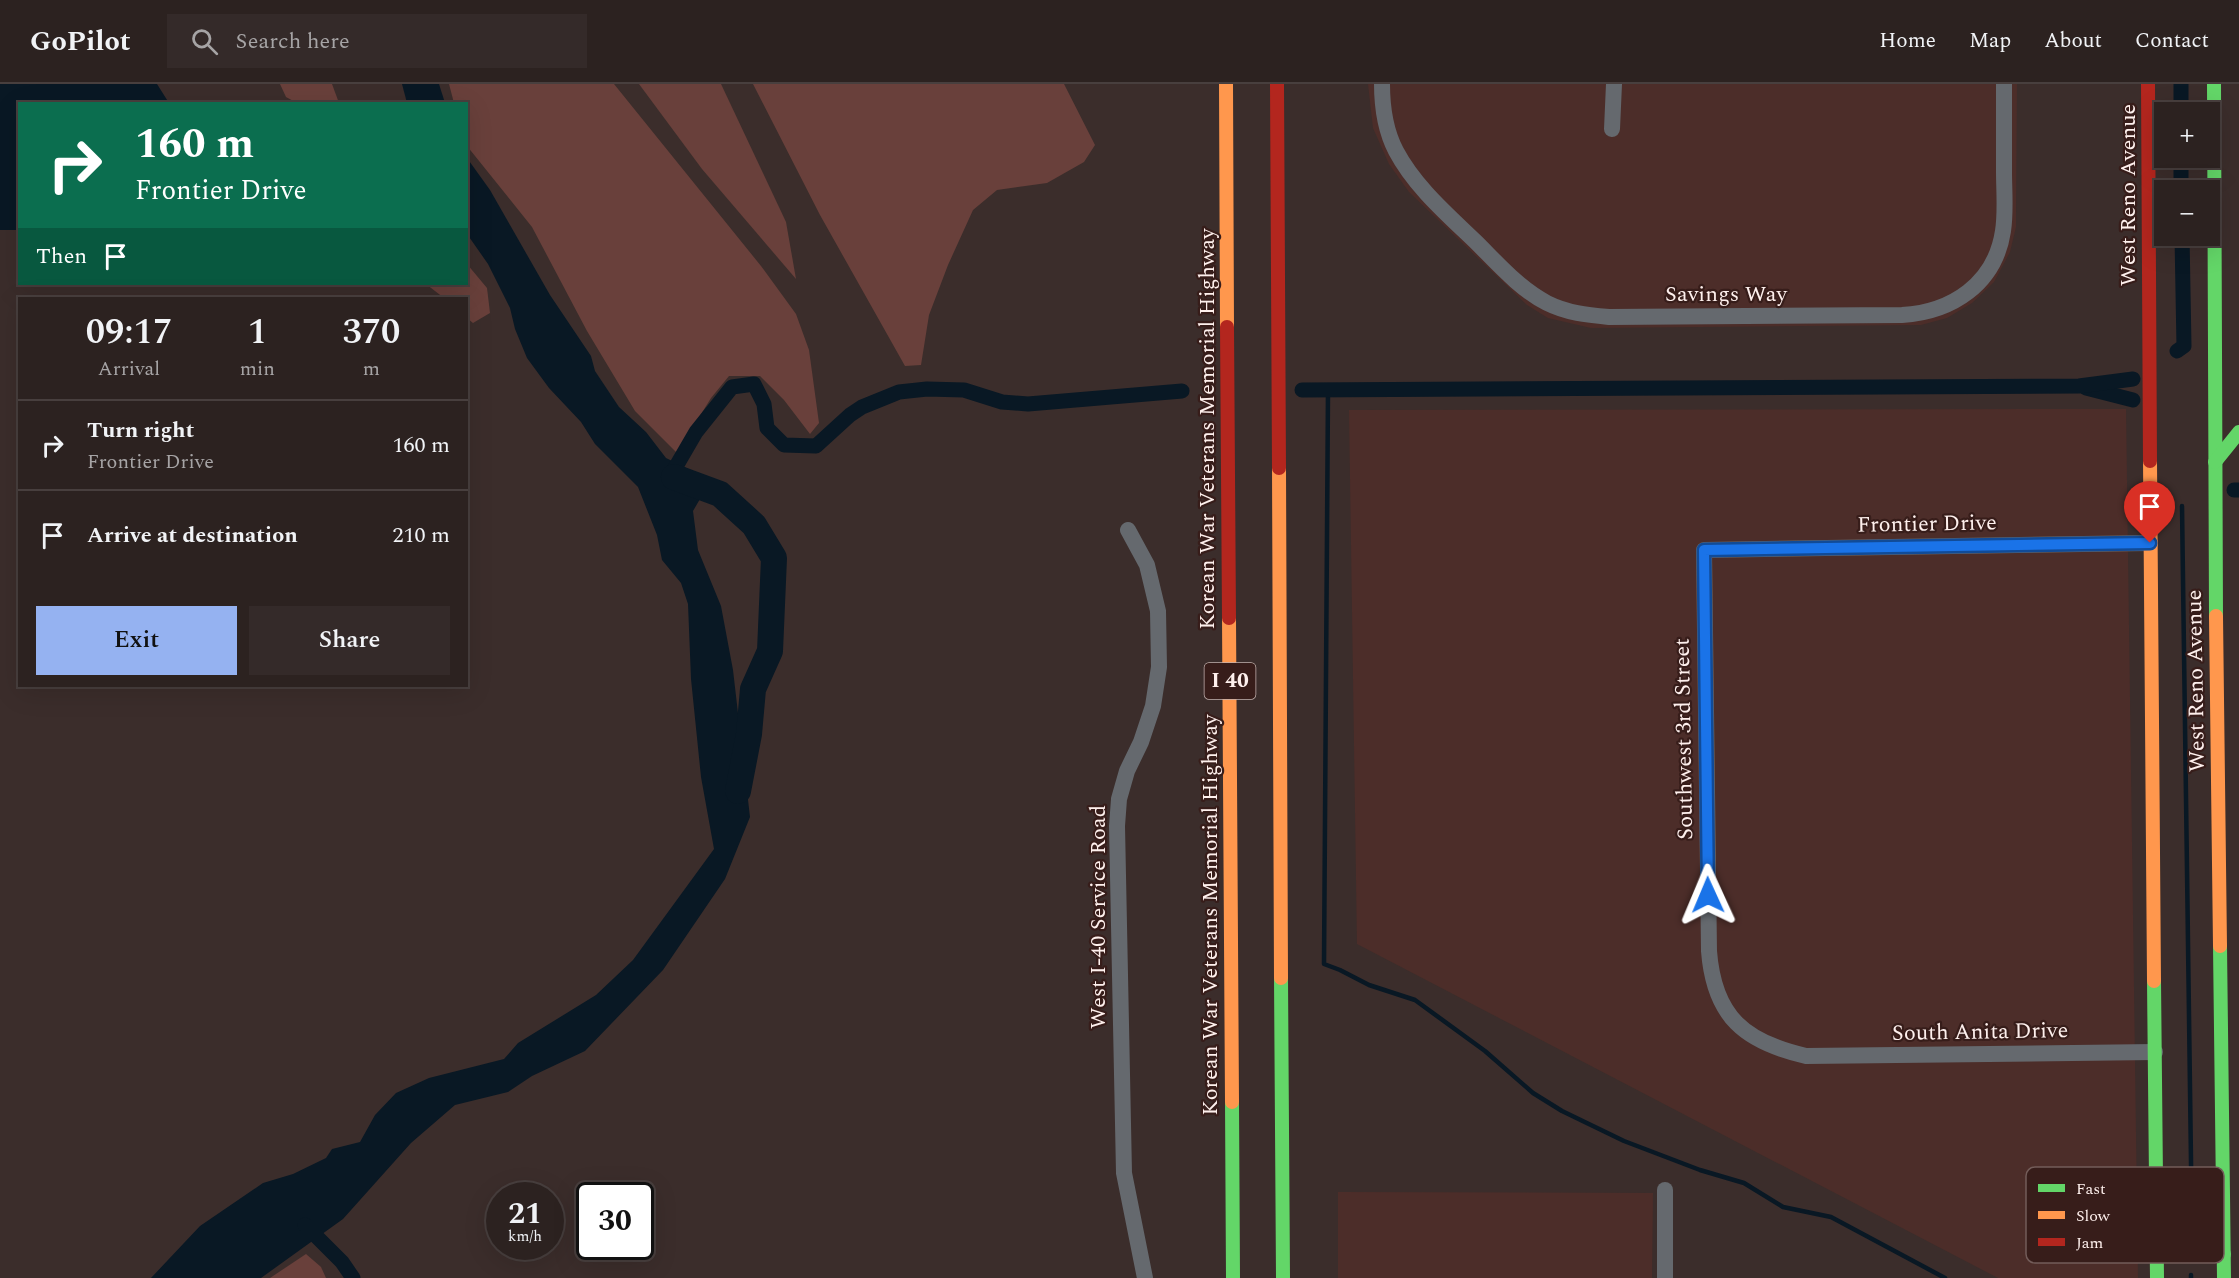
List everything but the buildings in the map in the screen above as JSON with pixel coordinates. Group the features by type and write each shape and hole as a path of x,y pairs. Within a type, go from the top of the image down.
{"main road":[{"name":"Korean War Veterans Memorial Highway","path":"1226,84 1233,1278"},
{"name":"I 40","path":"1277,84 1283,1278"},
{"name":"West Reno Avenue","path":"2148,84 2156,1167"},
{"name":"West Reno Avenue","path":"2214,84 2215,462 2223,1167"},
{"path":"2215,462 2239,432"},
{"name":"West Reno Avenue","path":"2224,1254 2224,1278"}],"street":[{"name":"Savings Way","path":"1382,84 1386,126 1395,150 1409,173 1514,279 1531,294 1562,310 1578,314 1621,317 1902,315 1934,310 1951,304 1975,286 1986,273 1995,258 2003,234 2004,84"},
{"path":"1612,129 1614,84"},
{"name":"West I-40 Service Road","path":"1128,530 1147,565 1158,611 1159,667 1153,706 1141,742 1127,771 1119,799 1116,826 1124,1173 1145,1278"},
{"name":"Frontier Drive","path":"1704,550 2150,543"},
{"name":"Southwest 3rd Street","path":"1704,550 1710,971 1721,1001 1738,1025 1750,1036 1766,1045 1806,1056"},
{"name":"South Anita Drive","path":"1806,1056 2155,1052"},
{"path":"1665,1190 1665,1278"}],"shaded area":[{"path":"280,84 332,84 339,102 295,102 286,97"},
{"path":"449,84 614,84 761,266 796,314 809,350 819,423 810,434 784,400 760,376 729,376 711,398 677,453 635,411 587,331 532,227 468,147 468,102 454,102"},
{"path":"639,84 721,84 786,222 796,279 702,169"},
{"path":"753,84 1064,84 1095,145 1084,162 1047,183 997,190 973,210 948,265 929,315 921,365 905,366 820,215"},
{"path":"1368,84 2017,84 2016,227 2010,252 1994,282 1972,303 1947,318 1921,325 1591,328 1548,318 1527,305 1409,192 1389,164 1373,128"},
{"path":"468,265 487,288 490,313 473,323 468,319 468,297 443,297 427,285 468,285"},
{"path":"2126,409 2136,1167 2026,1167 2026,1263 2138,1263 2138,1278 1998,1278 1357,944 1349,410"},
{"path":"1338,1192 1653,1193 1652,1278 1338,1278"},
{"path":"306,1254 321,1267 326,1278 270,1278"}],"water":[{"path":"0,84 157,84 168,102 18,102 18,230 0,230"},
{"path":"402,84 439,84 445,102 407,102"},
{"path":"468,159 490,190 550,295 591,356 595,371 619,407 646,432 666,458 711,480 693,511 698,550 721,606 733,670 750,817 725,879 663,970 585,1051 532,1076 508,1092 455,1105 411,1143 343,1219 261,1278 151,1278 200,1226 263,1183 293,1174 326,1158 332,1149 360,1142 375,1115 396,1093 429,1078 504,1059 518,1043 596,995 633,960 714,849 701,777 691,679 688,604 681,583 662,560 657,535 638,487 595,444 581,422 549,388 527,358 515,329 510,308 488,264 468,235"}],"waterway":[{"path":"2181,84 2181,102"},
{"path":"2181,168 2181,180"},
{"path":"2177,351 2184,346 2182,246"},
{"path":"1302,390 2079,386 2133,379"},
{"path":"671,475 696,432 732,387 754,384 764,404 767,428 784,445 816,446 862,407 899,392 927,389 964,390 1002,402 1028,404 1182,391"},
{"path":"2086,388 2133,400"},
{"path":"1328,390 1324,964 1369,985 1415,1000 1485,1051 1533,1093 1562,1111 1624,1141 1700,1170 1744,1183 1783,1207 1831,1217 1945,1278"},
{"path":"674,477 720,494 754,525 774,558 770,651 753,689 749,734 738,791"},
{"path":"2234,490 2239,490"},
{"path":"2182,506 2191,1167"},
{"path":"305,1225 342,1262 353,1278"}],"traffic: fast":[{"path":"2214,84 2216,616"},
{"path":"2215,462 2239,432"},
{"path":"2220,946 2223,1167"},
{"path":"1281,978 1283,1278"},
{"path":"2154,981 2156,1167"},
{"path":"1232,1102 1233,1278"},
{"path":"2157,1263 2157,1278"},
{"path":"2224,1263 2224,1278"}],"traffic: slow":[{"path":"1226,84 1227,327"},
{"path":"2150,461 2154,981"},
{"path":"1279,468 1281,978"},
{"path":"2216,616 2220,946"},
{"path":"1229,618 1232,1102"}],"traffic: jam":[{"path":"1277,84 1279,468"},
{"path":"2148,84 2150,461"},
{"path":"1227,327 1229,618"}],"route":[{"path":"1708,895 1704,550 2150,543"}]}
